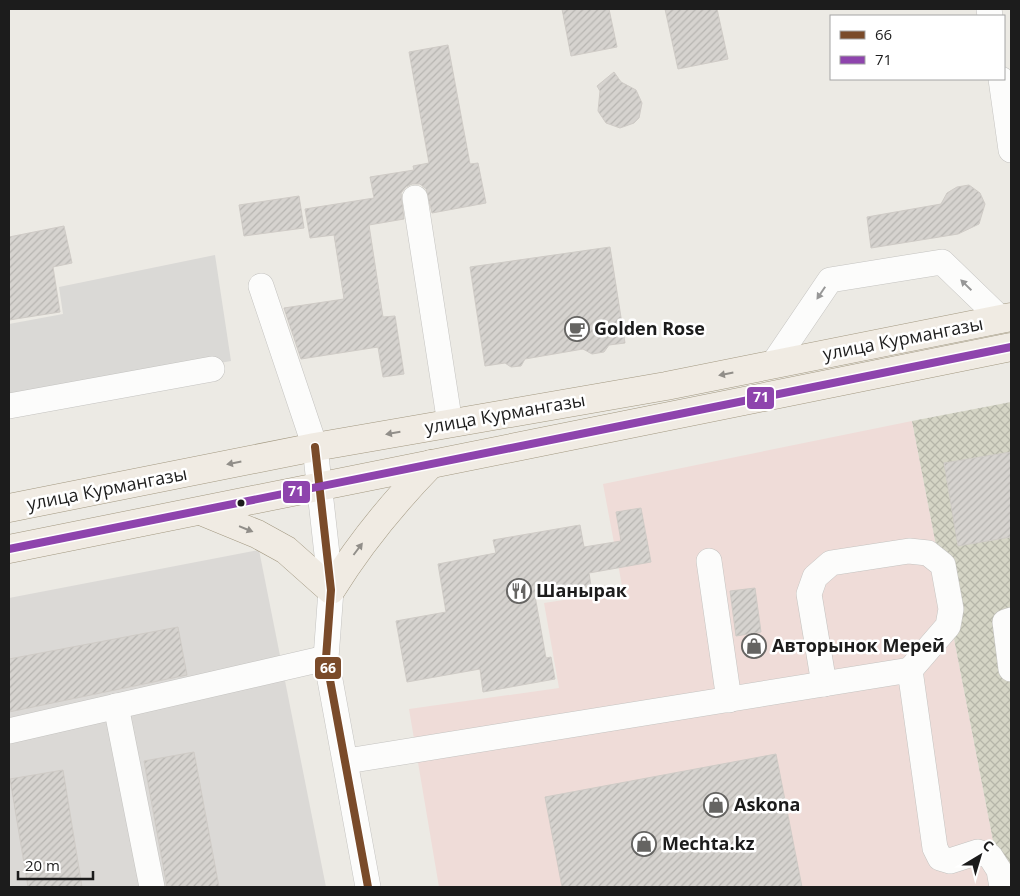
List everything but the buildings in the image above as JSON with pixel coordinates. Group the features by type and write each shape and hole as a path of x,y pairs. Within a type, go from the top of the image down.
{"main road":[{"name":"улица Курмангазы","path":"9,508 315,447 564,404 1006,318"},
{"path":"1006,318 995,328 995,335 1009,347"},
{"name":"улица Курмангазы","path":"9,548 319,488 793,389 1009,347"},
{"path":"781,363 796,366 799,374 793,389"},
{"path":"564,404 559,414 558,422 570,435"},
{"path":"201,511 257,534 286,550 331,590 399,496 431,464"}],"street":[{"path":"1001,80 1011,150"},
{"path":"415,198 450,424"},
{"path":"781,363 830,280 942,262 1006,318"},
{"path":"261,286 315,447 331,590 326,658 347,761 368,887"},
{"path":"9,406 212,370"},
{"path":"347,761 729,700 910,670 948,626 951,609 943,565 928,554 909,551 832,563 815,577 809,594 824,684"},
{"path":"709,561 729,700"},
{"path":"1011,620 1005,622 1011,669"},
{"path":"9,732 326,658"},
{"path":"910,670 935,848 940,858 950,860 978,852 990,856 999,870 1002,887"},
{"path":"116,706 152,887"}],"shaded area":[{"path":"215,255 231,361 9,399 9,324 63,314 59,287"},
{"path":"1011,402 1011,887 1002,887 912,421"},
{"name":"Авторынок Мерей","path":"912,421 1002,887 439,887 409,709 559,688 544,603 623,591 603,484"},
{"path":"259,550 326,887 9,887 9,598"}],"transit line":[{"name":"71","path":"9,549 1011,347"},
{"name":"66","path":"315,447 331,590 326,658 368,887"}],"place":[{"name":"Golden Rose","path":"577,329"},
{"name":"Шанырак","path":"519,591"},
{"name":"Авторынок Мерей","path":"754,646"},
{"name":"Askona","path":"716,805"},
{"name":"Mechta.kz","path":"644,844"}]}
